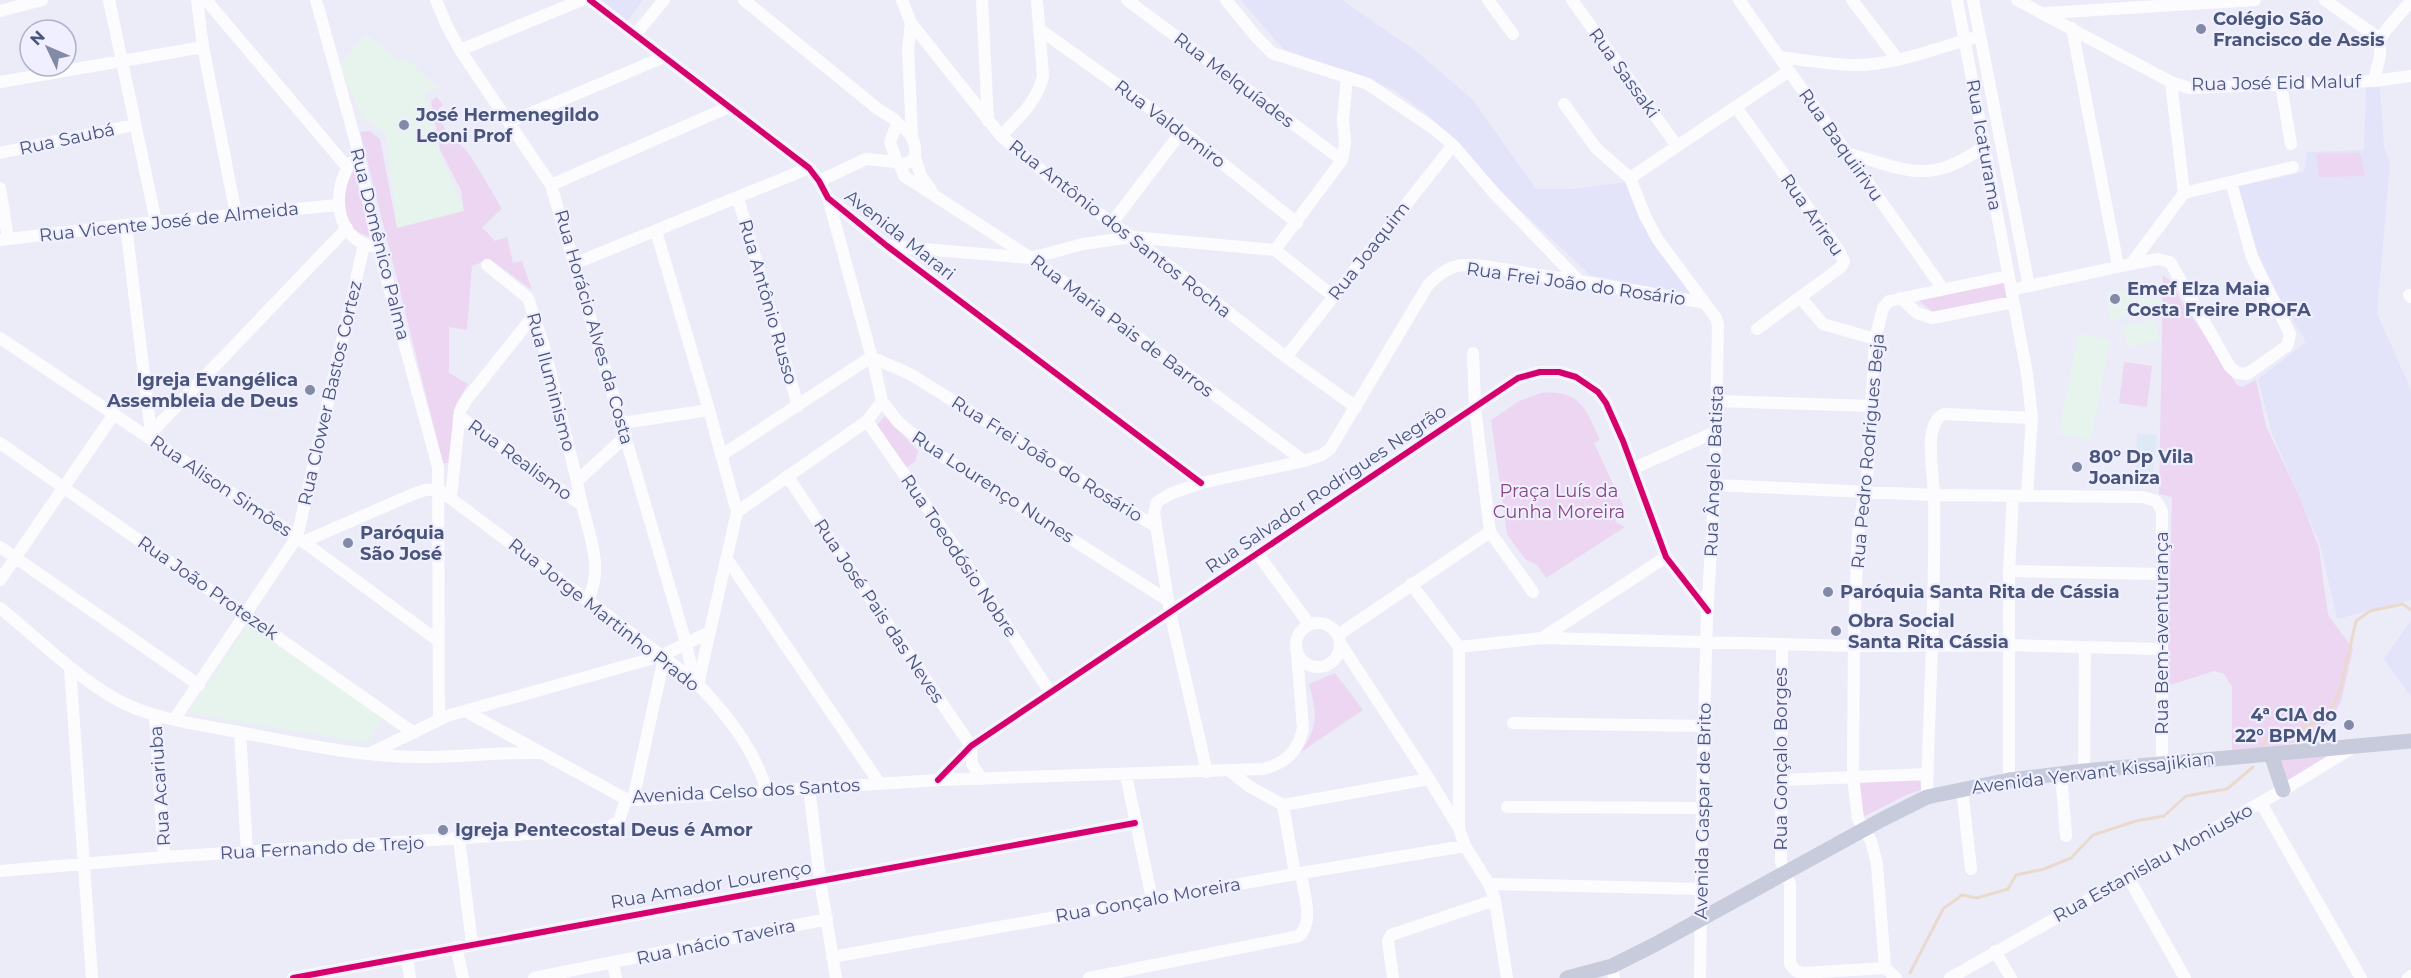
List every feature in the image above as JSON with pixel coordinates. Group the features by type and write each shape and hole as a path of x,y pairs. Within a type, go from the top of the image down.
{"main road":[{"name":"Avenida Yervant Kissajikian","path":"1567,978 1613,972 1654,945 1702,918 1927,797 2008,780 2061,773 2411,741"},
{"path":"2271,754 2283,790"}],"street":[{"path":"0,11 24,2 42,0"},
{"path":"109,0 156,222"},
{"path":"197,0 202,47 236,214"},
{"path":"206,0 347,167"},
{"name":"Rua Domênico Palma","path":"316,0 359,154 378,247 438,467 439,719"},
{"name":"Rua Horácio Alves da Costa","path":"436,0 460,50 551,185 576,263 696,682"},
{"path":"460,50 582,0"},
{"name":"Avenida Marari","path":"590,0 809,168 828,198 887,246 1201,483"},
{"path":"635,34 664,0"},
{"path":"744,0 878,109 897,129 912,135"},
{"path":"819,181 866,159 898,164 910,162 915,157 908,49 911,23 902,0"},
{"path":"982,0 988,121"},
{"path":"1001,136 1027,108 1040,87 1043,76 1037,0"},
{"name":"Rua Melquíades","path":"1127,0 1341,160"},
{"path":"1226,0 1272,53 1379,89 1434,129 1453,145 1495,194 1578,280"},
{"path":"1488,0 1513,34"},
{"name":"Rua Sassaki","path":"1572,0 1677,146"},
{"name":"Rua Baquiirivu","path":"1739,0 1943,289"},
{"path":"1852,0 1898,60"},
{"name":"Rua Icaturama","path":"1957,0 2027,374 2032,418 2027,495"},
{"name":"Rua Icaturama","path":"1973,0 2029,286"},
{"name":"Rua José Eid Maluf","path":"2017,0 2170,82 2188,88 2374,81 2410,77"},
{"path":"2044,14 2255,0"},
{"path":"2325,0 2380,39"},
{"path":"2374,81 2380,55 2380,39 2411,2"},
{"name":"Rua Antônio dos Santos Rocha","path":"911,23 1001,136 1054,181 1132,237 1286,357 1356,407"},
{"path":"2072,28 2125,265"},
{"name":"Rua Valdomiro","path":"1040,29 1182,131 1297,223"},
{"path":"1779,57 1856,65 1898,60 1980,36"},
{"path":"0,82 202,47"},
{"path":"510,122 664,57"},
{"path":"1564,104 1596,148 1630,178 1789,71"},
{"path":"1275,250 1341,160 1345,143 1343,120 1347,77"},
{"path":"2170,82 2184,193"},
{"path":"2281,85 2291,144"},
{"path":"898,164 890,142 910,96"},
{"path":"551,185 729,107"},
{"name":"Rua Arireu","path":"1736,107 1843,257 1844,264 1757,329"},
{"name":"Rua Saubá","path":"0,153 134,125"},
{"path":"1111,224 1182,131"},
{"name":"Rua Joaquim","path":"1286,357 1453,145"},
{"path":"1846,153 1911,170 1928,172 1946,169 1961,163 1984,146"},
{"path":"359,154 347,167 338,205 347,228 364,244 378,247"},
{"name":"Rua Maria Pais de Barros","path":"915,157 921,176 936,196"},
{"name":"Rua Maria Pais de Barros","path":"898,164 904,176 1031,258 1304,461"},
{"path":"2125,265 2184,193 2293,167"},
{"path":"576,263 809,168"},
{"name":"Rua Ângelo Batista","path":"1630,178 1645,216 1658,240 1719,325 1715,485 1706,643"},
{"path":"1901,298 1917,313 1932,318 2012,296 2029,286 2158,259 2170,262 2230,367 2237,373 2247,374 2287,346 2290,334 2252,257 2231,182"},
{"path":"0,188 4,239"},
{"name":"Rua Antônio Russo","path":"738,198 798,406"},
{"name":"Rua Lourenço Nunes","path":"828,198 882,401 909,433 935,452 1169,606"},
{"name":"Rua Vicente José de Almeida","path":"4,239 338,205"},
{"path":"126,225 149,435"},
{"path":"149,435 347,228"},
{"path":"656,231 722,455 736,512 710,632 696,682"},
{"path":"887,246 1031,258 1083,244 1132,237 1275,250 1333,296"},
{"path":"1166,264 1174,241"},
{"name":"Rua Clower Bastos Cortez","path":"174,720 300,539 364,244"},
{"name":"Rua Iluminismo","path":"487,265 524,293 534,315 553,381 577,481 580,504 595,560 595,577 588,601"},
{"name":"Rua Frei João do Rosário","path":"1156,526 1154,513 1157,502 1161,498 1201,483 1304,461 1322,455 1330,449 1428,285 1446,271 1463,265 1578,280 1705,303"},
{"path":"1901,298 2007,276"},
{"path":"1800,297 1823,324 1875,339"},
{"name":"Rua Pedro Rodrigues Beja","path":"1885,968 1877,864 1871,841 1858,819 1853,777 1854,646 1858,534 1868,469 1875,339 1885,304 1901,298"},
{"path":"451,498 459,416 467,399 534,315"},
{"name":"Rua Alison Simões","path":"0,338 149,435 300,539 437,640"},
{"path":"1473,353 1475,407 1490,532 1533,592"},
{"path":"722,455 871,357"},
{"name":"Rua Frei João do Rosário","path":"871,357 909,374 1156,526"},
{"name":"Rua Salvador Rodrigues Negrão","path":"938,780 971,746 1169,606 1257,554 1518,378 1540,372 1559,372 1576,377 1589,385 1606,404 1634,468 1666,557 1708,610"},
{"path":"736,512 867,421 882,401"},
{"path":"1716,401 1872,406"},
{"path":"622,423 709,410"},
{"path":"1927,797 1934,495 1932,428 1940,416 1952,413 2032,418"},
{"path":"0,580 114,414"},
{"name":"Rua Realismo","path":"459,416 580,504"},
{"name":"Rua Toeodósio Nobre","path":"867,421 956,549 1050,692"},
{"path":"1634,468 1715,432"},
{"path":"577,481 626,436"},
{"name":"Rua João Protezek","path":"0,444 414,733"},
{"name":"Rua José Pais das Neves","path":"787,476 971,746"},
{"path":"1715,485 1934,495 2027,495"},
{"path":"300,539 411,495 425,490 438,489"},
{"name":"Rua Jorge Martinho Prado","path":"438,489 696,682 749,749 756,760 767,791"},
{"name":"Rua Bem-aventurança","path":"2027,495 2143,497 2158,504 2162,511 2162,764"},
{"path":"2008,780 2009,571 2013,496"},
{"path":"1156,526 1169,606 1207,772"},
{"path":"1339,639 1411,584 1490,532"},
{"path":"0,548 199,685"},
{"path":"1257,554 1309,624"},
{"path":"1542,639 1666,557"},
{"path":"727,559 880,784"},
{"path":"2009,571 2161,574"},
{"path":"1411,584 1459,647 1459,828"},
{"path":"0,608 70,666 114,698 174,720 318,747 370,754 420,757 542,753"},
{"path":"1318,667 1305,663 1298,654 1297,637 1309,624 1326,624 1339,639 1459,828 1465,846 1489,884 1495,900 1507,978"},
{"path":"370,754 439,719 663,657 686,642 710,632"},
{"path":"1301,692 1307,678 1318,667 1331,662 1339,651 1339,639"},
{"path":"1459,647 1542,639 1854,646 2008,645 2161,648"},
{"name":"Avenida Gaspar de Brito","path":"1700,978 1706,643"},
{"name":"Rua Gonçalo Borges","path":"1782,644 1781,862 1790,884 1789,957 1793,968 1804,974 1885,968"},
{"path":"2084,771 2085,648"},
{"name":"Avenida Celso dos Santos","path":"467,712 630,799 938,780 1263,769 1279,765 1297,748 1303,728 1298,654"},
{"name":"Rua Fernando de Trejo","path":"0,871 164,857 606,829 619,821 630,799 663,657"},
{"path":"1331,662 1346,666 1362,675"},
{"path":"70,666 92,978"},
{"name":"Rua Acariuba","path":"155,714 164,857"},
{"path":"1513,723 1704,726"},
{"path":"240,732 247,852"},
{"path":"414,733 420,757"},
{"path":"971,746 972,764 982,779"},
{"name":"Rua Estanislau Moniusko","path":"1950,978 2261,803 2355,747"},
{"path":"1230,771 1250,787 1283,805 1429,779"},
{"path":"2061,773 2066,836"},
{"path":"1782,780 1928,774"},
{"path":"1126,775 1152,899"},
{"path":"809,787 820,880 836,978"},
{"path":"1962,789 1971,868"},
{"path":"2261,803 2361,978"},
{"path":"1089,978 1299,936 1307,927 1307,919 1283,805"},
{"path":"1507,807 1702,808"},
{"name":"Rua Amador Lourenço","path":"293,978 1135,823"},
{"path":"459,840 472,944"},
{"name":"Rua Gonçalo Moreira","path":"832,957 1298,873 1465,846"},
{"path":"2128,877 2185,978"},
{"path":"1489,884 1701,889"},
{"path":"1394,978 1388,941 1391,935 1495,900"},
{"name":"Rua Inácio Taveira","path":"534,978 827,919"},
{"path":"456,947 463,978"},
{"path":"1995,951 2011,978"},
{"path":"407,956 410,978"},
{"path":"613,963 616,978"},
{"path":"1885,968 1896,978"}],"shaded area":[{"path":"601,0 643,0 628,21"},
{"path":"1241,0 1342,0 1416,51 1473,100 1536,189 1573,189 1626,182 1650,239 1695,296 1590,275 1514,204 1429,116 1394,90 1283,49"},
{"name":"José Hermenegildo Leoni Prof","path":"367,35 400,62 406,59 438,88 425,93 439,151 464,211 397,228 386,133 363,118 339,65"},
{"path":"2366,87 2380,87 2384,146 2390,164 2377,313 2411,390 2411,600 2337,619 2320,544 2272,434 2258,379 2306,342 2266,275 2240,202 2238,186 2304,172 2307,152 2364,150"},
{"path":"2158,284 2162,311 2110,320 2106,293"},
{"path":"2155,320 2159,340 2127,347 2123,326"},
{"path":"2078,334 2110,339 2091,440 2059,434"},
{"path":"2137,434 2157,435 2153,477 2136,477"},
{"path":"2411,620 2411,697 2384,659"},
{"path":"248,624 382,717 368,743 188,713"}],"green space":[{"path":"437,97 443,105 439,108 443,125 471,157 502,209 482,227 495,241 507,237 513,263 522,261 532,290 490,259 472,266 467,330 449,327 449,373 468,384 456,404 448,463 443,463 360,132 370,131 380,139 397,228 464,211 461,190 440,150 431,101"},
{"path":"2360,153 2365,176 2319,177 2317,154"},
{"path":"356,164 372,237 360,233 351,226 346,218 344,197"},
{"path":"2163,276 2173,282 2179,297 2237,385 2242,387 2256,380 2266,426 2301,500 2319,548 2328,615 2353,649 2341,701 2332,718 2311,739 2283,745 2232,750 2232,687 2224,674 2214,671 2167,686 2172,497 2159,494"},
{"path":"2005,279 2009,302 1935,314 1916,298"},
{"path":"2124,362 2152,366 2147,407 2119,403"},
{"name":"Praça Luís da Cunha Moreira","path":"1541,393 1565,394 1573,398 1586,411 1600,440 1594,443 1623,505 1615,522 1625,527 1546,578 1537,565 1525,559 1507,534 1491,420 1519,401"},
{"path":"885,416 918,451 915,462 899,471 871,432"},
{"path":"1335,673 1363,710 1301,752 1314,727 1315,719 1309,684"},
{"path":"2325,756 2328,758 2286,785 2279,760"},
{"path":"1920,779 1921,790 1865,816 1863,814 1859,782"}],"waterway":[{"path":"2263,745 2274,733 2299,730 2329,714 2341,687 2356,621 2370,611 2403,604 2411,610"},
{"path":"1910,973 1943,909 1962,895 1977,898 2008,889 2016,875 2044,869 2071,858 2093,835 2136,821 2164,816 2186,796 2227,789 2253,767"}],"cycle path":[{"path":"590,0 809,168 828,198 887,246 1201,483"},
{"path":"938,780 971,746 1518,378 1540,372 1559,372 1576,377 1598,392 1606,403 1623,441 1666,557 1708,611"},
{"path":"293,978 1135,823"}],"place":[{"name":"Colégio São Francisco de Assis","path":"2201,29"},
{"name":"José Hermenegildo Leoni Prof","path":"404,125"},
{"name":"Emef Elza Maia Costa Freire PROFA","path":"2115,299"},
{"name":"Igreja Evangélica Assembleia de Deus","path":"310,390"},
{"name":"80º Dp Vila Joaniza","path":"2077,467"},
{"name":"Paróquia São José","path":"348,543"},
{"name":"Paróquia Santa Rita de Cássia","path":"1828,592"},
{"name":"Obra Social Santa Rita Cássia","path":"1836,631"},
{"name":"4ª CIA do 22° BPM/M","path":"2349,725"},
{"name":"Igreja Pentecostal Deus é Amor","path":"443,830"}]}
